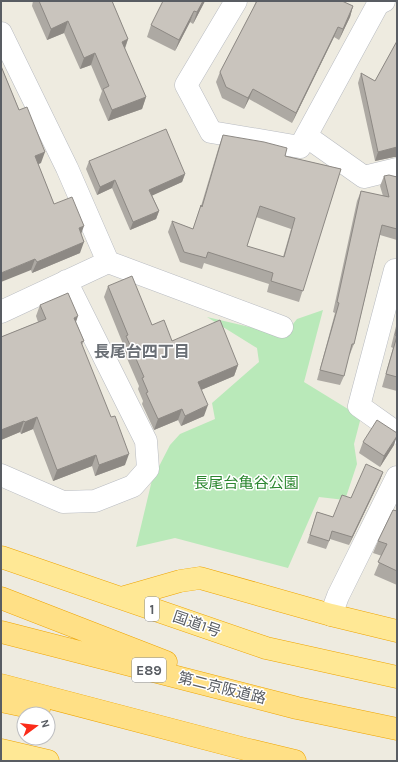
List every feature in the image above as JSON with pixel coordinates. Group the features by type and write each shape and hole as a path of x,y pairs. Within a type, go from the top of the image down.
{"highway":[{"name":"国道1号","path":"1,557 266,648 397,677"},
{"path":"121,598 180,581 200,578 397,632"},
{"path":"1,598 261,699"},
{"name":"第二京阪道路","path":"1,632 296,708 397,729"},
{"path":"1,685 286,759"},
{"path":"1,701 245,749"},
{"path":"1,750 48,761"}],"street":[{"path":"236,1 186,85 210,132 300,147 377,2"},
{"path":"1,33 67,168 108,262"},
{"path":"306,136 364,177 397,169"},
{"path":"1,312 108,262 282,326"},
{"path":"397,270 395,270 359,406 397,433"},
{"path":"1,475 63,502 89,502 133,486 148,469 146,441 66,281"},
{"path":"331,615 338,596 397,477"}],"green space":[{"name":"長尾台亀谷公園","path":"323,310 304,382 361,417 354,444 357,464 345,500 319,497 288,568 175,538 136,547 152,480 170,445 180,434 215,419 212,403 259,362 257,348 207,317 284,335 297,319"}],"building":[{"path":"39,1 112,1 128,39 122,42 146,97 112,110 103,89 109,86 95,53 84,58 68,21 51,29"},
{"path":"163,1 203,1 197,12 194,11 179,40 151,25"},
{"path":"257,1 342,1 353,6 343,29 338,27 296,113 253,89 248,98 226,87 220,72"},
{"path":"397,41 397,147 378,152 361,73 375,81"},
{"path":"1,66 19,110 27,107 45,152 35,156 54,204 72,197 84,226 79,228 84,242 37,262 35,259 1,273"},
{"path":"166,129 185,174 149,190 159,211 133,222 115,180 100,187 89,161"},
{"path":"223,135 264,142 287,148 285,156 341,169 303,291 271,281 273,273 208,252 206,258 184,252 172,221 193,229 201,205 202,207","holes":["260,206 295,218 284,257 247,246"]},
{"path":"389,175 397,177 397,229 382,225 354,344 352,344 344,376 320,370 339,303 337,302 361,191 389,197 384,176"},
{"path":"132,276 152,325 164,320 172,341 220,320 238,365 198,382 208,405 185,416 182,409 158,419 146,393 148,392 142,378 144,377 126,336 128,335 108,286"},
{"path":"68,293 78,316 74,318 84,341 81,342 111,417 115,416 129,454 99,465 96,455 57,470 37,417 1,430 1,337 46,319 40,305"},
{"path":"397,336 397,377 386,374"},
{"path":"377,420 397,433 397,436 384,456 363,442"},
{"path":"366,464 383,472 352,537 332,531 329,541 310,535 317,512 333,517 342,495 351,498"},
{"path":"393,510 397,511 397,571 378,562 387,544 378,541"}],"district":[{"name":"長尾台四丁目","path":"142,351"}]}
